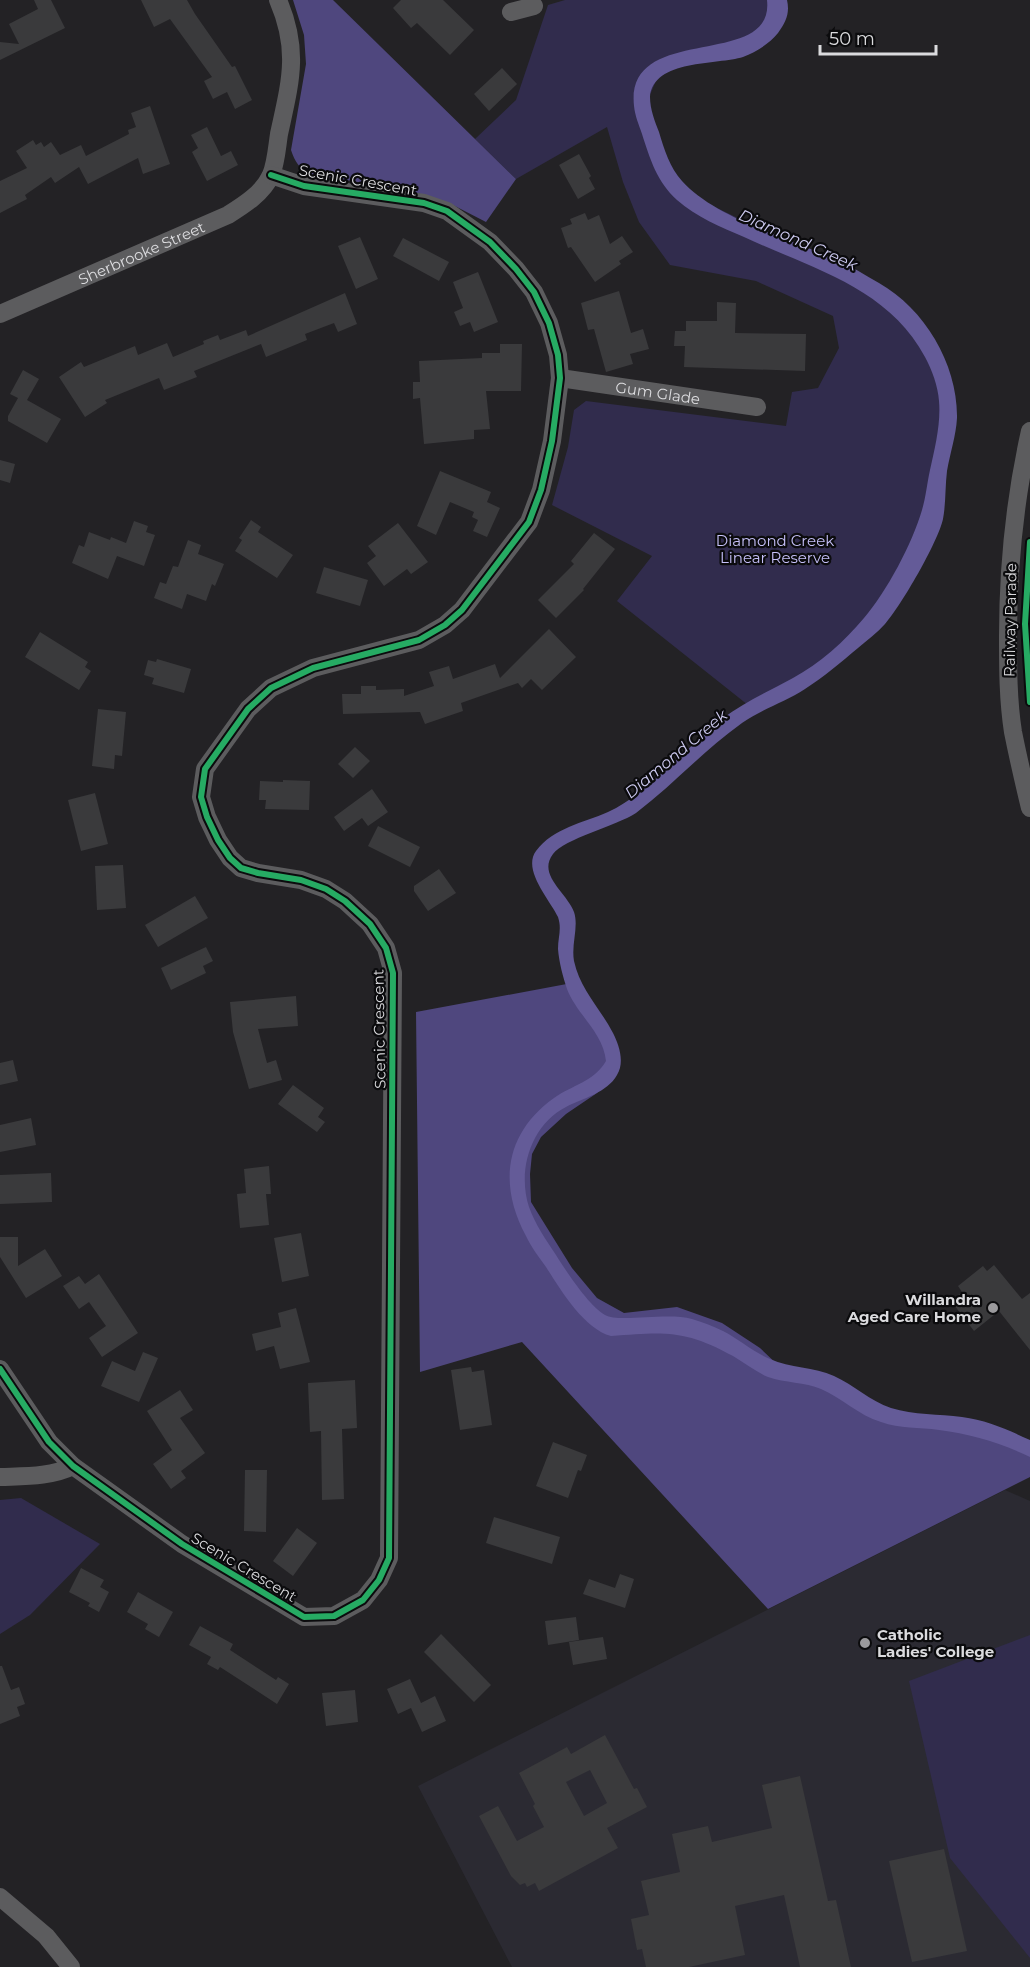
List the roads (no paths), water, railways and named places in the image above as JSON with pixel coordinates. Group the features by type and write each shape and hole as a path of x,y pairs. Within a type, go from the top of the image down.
{"street":[{"path":"271,175 290,81 292,59 291,38 278,0"},
{"name":"Sherbrooke Street","path":"0,314 228,215 259,192 271,175"},
{"name":"Scenic Crescent","path":"0,1369 49,1442 73,1466 182,1544 304,1617 333,1616 363,1600 379,1580 389,1558 393,973 386,948 370,924 345,901 326,889 301,880 241,868 230,858 207,817 201,796 205,769 225,738 248,709 271,688 313,668 419,640 446,625 462,610 529,522 541,490 552,441 560,378 558,355 549,323 534,292 490,242 467,224 447,210 424,203 304,186 271,175"},
{"name":"Gum Glade","path":"560,378 757,407"},
{"name":"Railway Parade","path":"1030,431 1013,532 1008,598 1008,679 1013,731 1030,808"},
{"path":"0,1477 41,1475 73,1466"},
{"path":"0,1897 46,1936 71,1967"}],"place":[{"name":"Willandra Aged Care Home","path":"993,1308"},
{"name":"Catholic Ladies' College","path":"865,1643"}],"water label":[{"name":"Diamond Creek","path":"798,240"},
{"name":"Diamond Creek","path":"676,754"}],"park label":[{"name":"Diamond Creek Linear Reserve","path":"775,548"}]}
